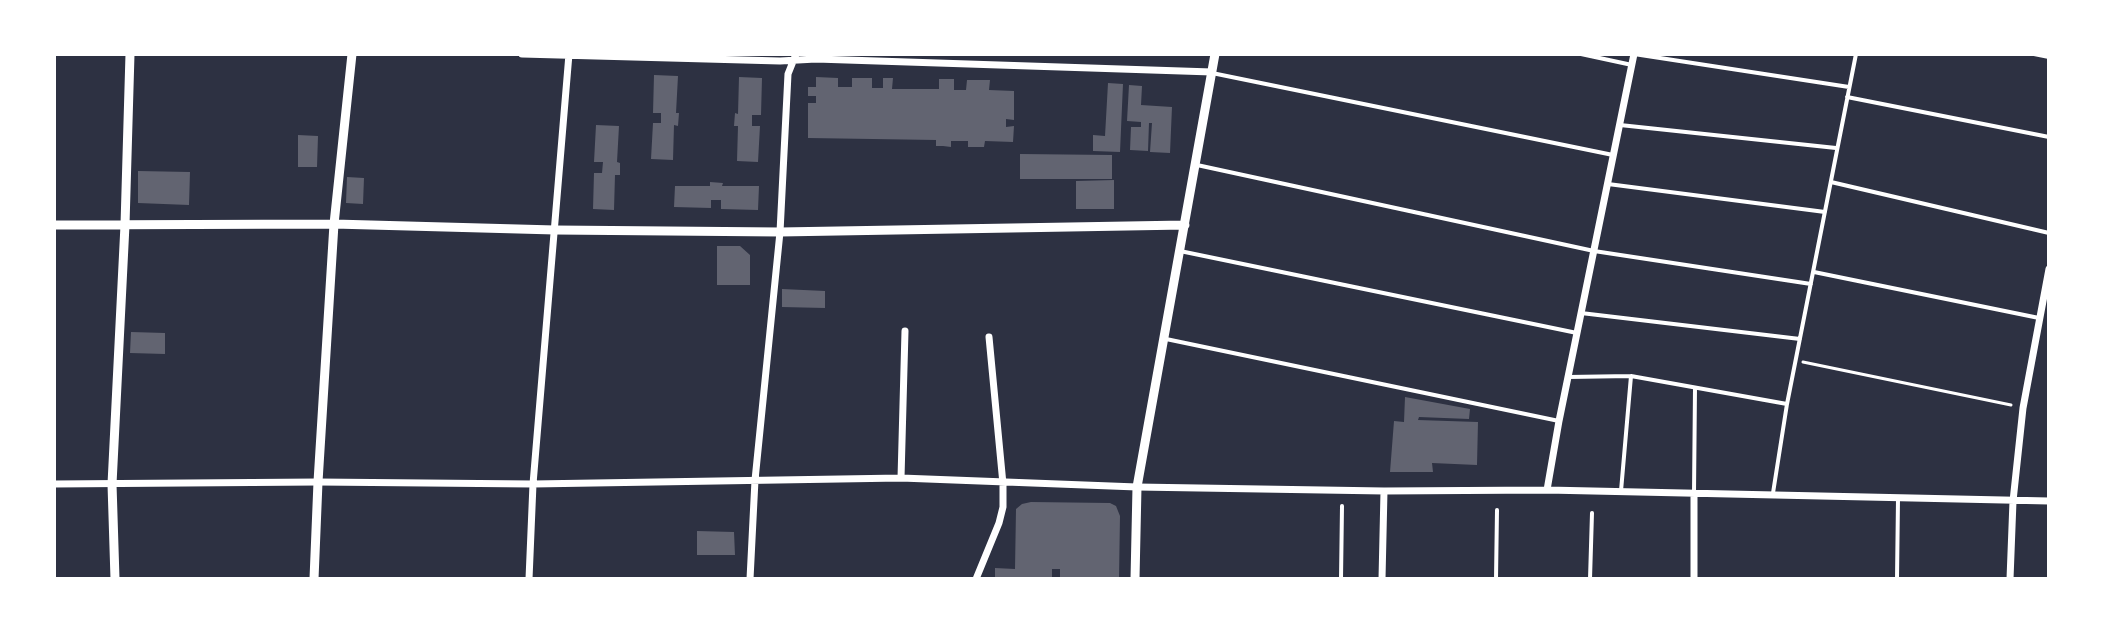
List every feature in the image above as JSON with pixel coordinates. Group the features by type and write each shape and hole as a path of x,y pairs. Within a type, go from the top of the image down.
{"street":[{"path":"115,579 112,484 130,54"},
{"path":"314,579 334,224 352,54"},
{"path":"522,54 795,58 1212,72"},
{"path":"529,579 533,484 569,54"},
{"path":"1008,54 1008,64"},
{"path":"1135,579 1137,487 1215,54"},
{"path":"1547,490 1634,54"},
{"path":"750,579 755,480 780,232 788,74 795,58"},
{"path":"54,225 334,224 780,232 1185,225"},
{"path":"2010,579 2013,501 2023,408 2049,269"},
{"path":"901,478 905,331"},
{"path":"976,579 999,523 1003,484 989,337"},
{"path":"54,484 533,484 901,478 1137,487 1621,491 2049,501"},
{"path":"1382,579 1384,491"},
{"path":"1694,493 1694,579"}],"lane":[{"path":"1581,54 1632,65"},
{"path":"1634,54 1849,87"},
{"path":"1773,495 1787,404 1856,54"},
{"path":"2034,54 2049,57"},
{"path":"1212,72 1613,155"},
{"path":"1847,97 2049,137"},
{"path":"1620,125 1837,148"},
{"path":"1195,165 1594,251 1811,284"},
{"path":"1831,182 2049,233"},
{"path":"1608,184 1825,212"},
{"path":"1180,251 1577,333"},
{"path":"1813,271 2039,318"},
{"path":"1581,313 1800,339"},
{"path":"1163,339 1559,421"},
{"path":"1568,377 1631,376 1787,404"},
{"path":"1621,491 1631,376"},
{"path":"1694,493 1695,387"},
{"path":"1897,579 1898,499"},
{"path":"1341,579 1342,506"},
{"path":"1496,579 1497,510"},
{"path":"1590,579 1592,513"}],"path":[{"path":"1796,360 2023,408"}],"building":[{"path":"654,75 678,76 676,113 679,113 678,126 674,125 673,160 651,159 653,123 661,123 661,113 653,113"},
{"path":"739,77 762,78 761,115 752,115 752,126 760,126 758,162 737,161 738,126 734,126 735,113 738,114"},
{"path":"816,77 838,78 838,87 852,87 852,78 872,78 872,88 883,88 883,78 893,78 892,89 939,89 939,79 954,79 954,90 966,90 967,80 990,80 989,90 1014,91 1014,120 1006,119 1006,127 1014,126 1013,142 985,141 984,147 968,147 968,141 951,141 951,147 936,146 936,140 808,138 808,103 816,103 816,96 808,96 808,87 816,87"},
{"path":"1108,83 1123,84 1120,152 1093,151 1093,135 1105,136"},
{"path":"1129,85 1142,86 1141,105 1172,107 1170,153 1150,152 1152,123 1149,123 1148,151 1130,150 1131,127 1141,127 1141,122 1127,121"},
{"path":"596,125 619,126 617,162 620,163 620,175 615,175 614,210 593,209 594,173 602,173 603,162 594,162"},
{"path":"298,135 318,136 317,167 298,167"},
{"path":"1020,154 1112,155 1112,179 1020,179"},
{"path":"138,171 190,172 189,205 138,203"},
{"path":"347,177 364,178 363,204 346,203"},
{"path":"1114,180 1114,209 1076,209 1076,181"},
{"path":"710,182 723,183 722,186 759,186 758,210 721,209 721,200 711,200 711,208 674,207 675,186 710,186"},
{"path":"717,246 740,246 750,255 750,285 717,285"},
{"path":"782,289 825,291 825,308 782,307"},
{"path":"131,332 165,333 165,354 130,353"},
{"path":"1405,397 1470,409 1469,419 1419,417 1418,420 1478,422 1477,465 1432,463 1433,472 1390,472 1394,421 1404,422"},
{"path":"1031,502 1110,503 1116,506 1120,516 1119,579 1060,579 1060,569 1052,569 1052,579 995,579 995,568 1015,569 1016,509"},
{"path":"697,531 734,532 735,555 697,555"}]}
